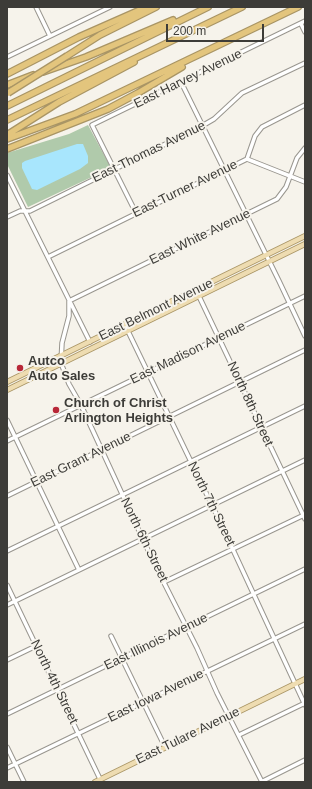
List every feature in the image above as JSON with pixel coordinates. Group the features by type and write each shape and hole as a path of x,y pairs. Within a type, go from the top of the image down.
{"highway":[{"path":"7,74 79,37 147,7"},
{"path":"8,94 100,35 156,7"},
{"path":"7,84 86,57 204,7"},
{"path":"7,106 208,7"},
{"path":"7,120 242,7"},
{"path":"7,139 75,114 208,52 298,7"},
{"path":"7,135 59,102 180,37"},
{"path":"7,149 113,107 150,87 208,52"}],"main road":[{"name":"East Belmont Avenue","path":"7,382 305,236"},
{"name":"East Belmont Avenue","path":"7,390 305,244"},
{"name":"East Tulare Avenue","path":"95,782 305,679"}],"street":[{"path":"36,7 50,36"},
{"path":"7,57 110,7"},
{"path":"303,22 305,32"},
{"name":"East Harvey Avenue","path":"114,169 92,125 303,22"},
{"name":"East Thomas Avenue","path":"7,217 20,211 30,211 214,120 242,93 305,63"},
{"path":"181,82 305,336"},
{"name":"East Turner Avenue","path":"48,257 247,159 255,136 262,127 305,105"},
{"name":"East White Avenue","path":"69,301 280,196 286,187 297,158 305,148"},
{"path":"247,159 305,182"},
{"path":"114,169 136,213"},
{"path":"7,175 69,301 73,305 90,342"},
{"name":"North 8th Street","path":"196,290 304,516"},
{"name":"East Madison Avenue","path":"7,441 305,296"},
{"path":"61,363 62,339 69,316 69,301"},
{"name":"North 7th Street","path":"125,325 275,638 305,704"},
{"name":"East Grant Avenue","path":"7,496 305,350"},
{"name":"North 6th Street","path":"61,363 69,384 261,782"},
{"path":"7,551 305,406"},
{"path":"7,420 79,570"},
{"path":"7,605 305,460"},
{"path":"164,582 304,516"},
{"name":"East Illinois Avenue","path":"7,714 305,569"},
{"name":"North 4th Street","path":"7,585 100,779"},
{"name":"East Iowa Avenue","path":"7,768 305,624"},
{"path":"111,636 165,748"},
{"path":"7,660 36,646"},
{"path":"239,735 305,704"},
{"path":"7,747 24,782"},
{"path":"261,782 305,760"}],"green space":[{"path":"88,125 111,168 28,207 7,164 7,153 69,134"}],"water":[{"path":"77,144 83,144 88,156 88,163 80,169 37,190 32,189 22,168 22,163"}],"place":[{"name":"Autco Auto Sales","path":"20,368"},
{"name":"Church of Christ Arlington Heights","path":"56,410"}]}
